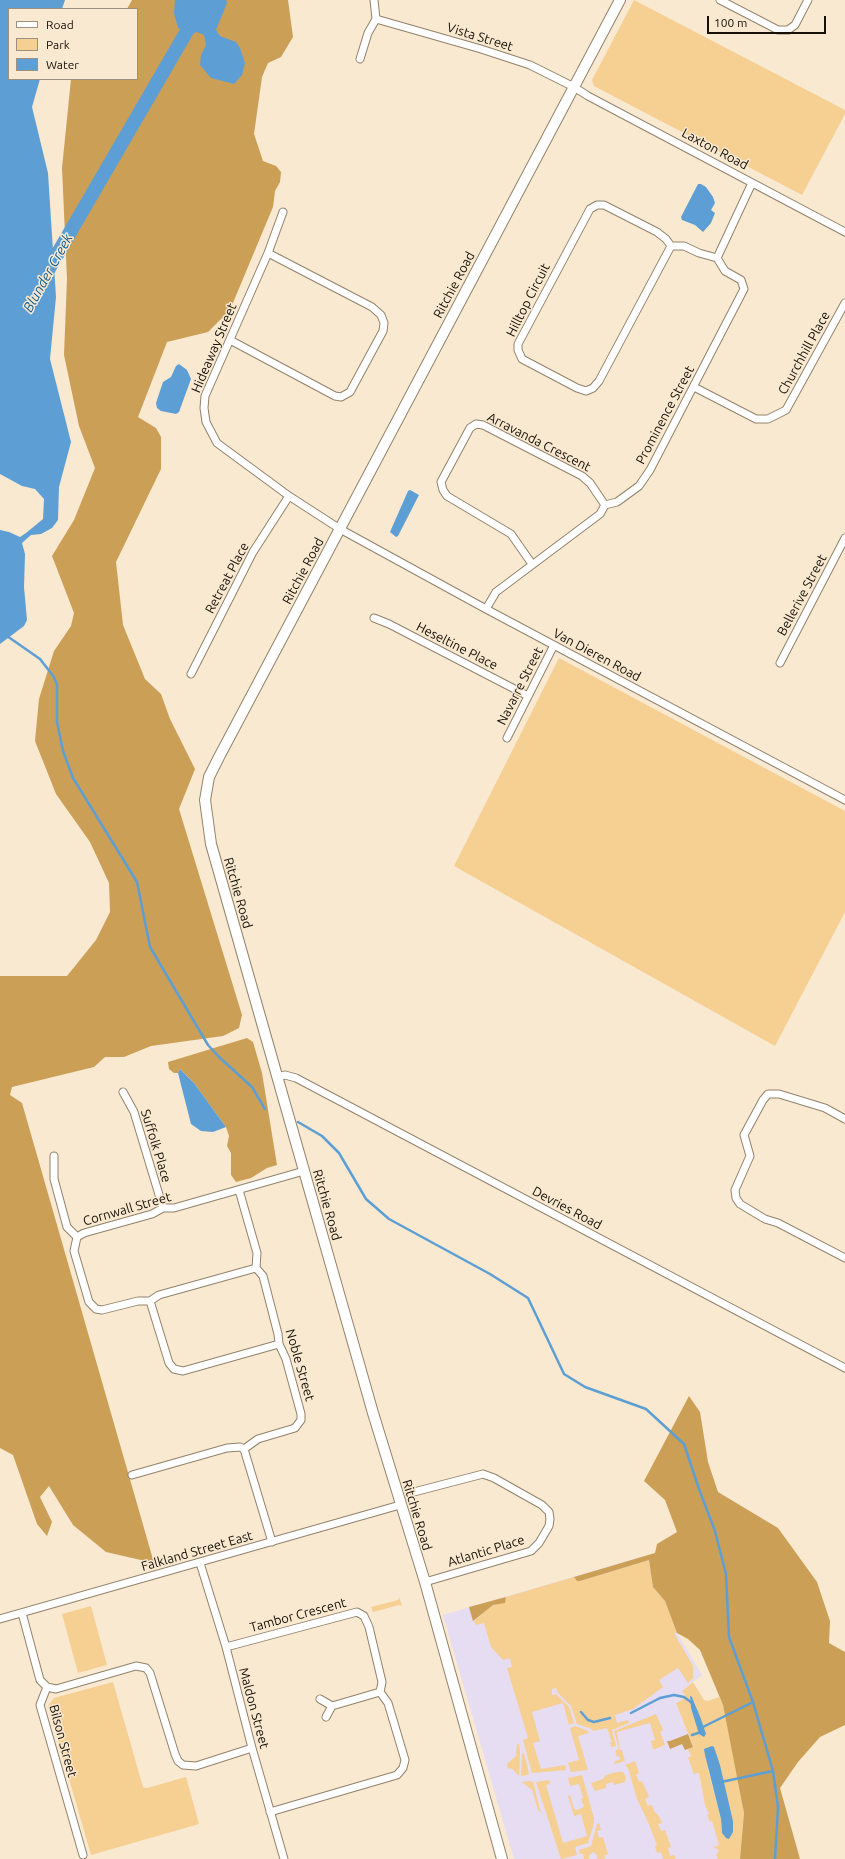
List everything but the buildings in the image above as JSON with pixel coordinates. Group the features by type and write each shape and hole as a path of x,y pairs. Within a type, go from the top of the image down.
{"street":[{"path":"360,59 368,33 376,19 374,0"},
{"name":"Ritchie Road","path":"502,1859 425,1582 400,1506 211,844 205,800 209,776 620,0"},
{"path":"720,0 778,30 788,30 795,25 808,0"},
{"name":"Vista Street","path":"376,19 530,65 574,87"},
{"name":"Laxton Road","path":"574,87 588,96 845,231"},
{"path":"671,246 684,246 700,254 716,258 752,183"},
{"name":"Hilltop Circuit","path":"604,204 657,232 666,239 671,246 599,381 593,388 586,391 577,388 522,359 518,350 518,344 590,209 596,205 604,204"},
{"name":"Hideaway Street","path":"283,212 268,253 205,396 204,408 206,422 217,443 289,496 340,529"},
{"path":"230,340 335,396 340,397 350,392 383,331 384,323 381,315 372,307 268,253"},
{"name":"Prominence Street","path":"486,609 496,592 600,514 605,505 617,502 639,486 650,470 744,289 741,280 725,271 716,258"},
{"name":"Churchhill Place","path":"694,387 756,419 768,419 786,410 845,303"},
{"name":"Arravanda Crescent","path":"532,564 511,534 447,496 442,490 441,482 470,428 476,424 483,425 582,476 590,483 605,505"},
{"name":"Retreat Place","path":"191,674 254,552 289,496"},
{"name":"Van Dieren Road","path":"340,529 486,609 845,800"},
{"name":"Bellerive Street","path":"780,663 845,538"},
{"name":"Heseltine Place","path":"374,618 389,624 528,696"},
{"name":"Navarre Street","path":"507,738 554,645"},
{"name":"Devries Road","path":"277,1077 285,1075 296,1078 845,1368"},
{"name":"Suffolk Place","path":"123,1092 134,1112 163,1208"},
{"path":"845,1119 825,1108 779,1094 768,1094 763,1100 744,1135 750,1156 735,1190 736,1198 740,1204 766,1219 778,1223 845,1258"},
{"path":"54,1156 54,1179 65,1220 67,1226 77,1237"},
{"name":"Cornwall Street","path":"256,1268 159,1295 150,1300 138,1301 102,1310 96,1309 89,1302 74,1251 77,1237 84,1233 152,1214 163,1208 174,1208 304,1171"},
{"name":"Noble Street","path":"239,1190 257,1253 256,1268 263,1276 278,1334 279,1344 286,1359 301,1414 301,1420 295,1428 258,1439 244,1449"},
{"path":"150,1300 169,1363 174,1369 182,1371 279,1344"},
{"path":"132,1475 227,1448 240,1447 244,1449 272,1542"},
{"name":"Atlantic Place","path":"414,1492 483,1474 494,1478 542,1505 549,1512 550,1519 539,1543 531,1551 425,1582"},
{"name":"Falkland Street East","path":"0,1619 400,1506"},
{"name":"Maldon Street","path":"200,1563 226,1647 252,1748 284,1859"},
{"name":"Tambor Crescent","path":"226,1647 357,1612 364,1616 369,1627 382,1682 380,1692 388,1703 405,1760 403,1768 397,1775 270,1812"},
{"name":"Bilson Street","path":"22,1613 40,1680 47,1687 40,1705 83,1855"},
{"path":"47,1687 56,1689 136,1666 146,1668 150,1673 175,1754 178,1761 183,1765 196,1766 252,1748"},
{"path":"320,1699 332,1706 380,1692"},
{"path":"326,1718 332,1706"}],"shaded area":[{"path":"132,0 288,0 293,37 281,57 268,63 262,77 254,134 263,161 276,166 281,172 280,182 275,191 273,207 230,310 208,332 167,342 138,417 156,428 161,437 161,469 116,562 123,625 145,679 161,694 170,719 195,769 179,809 242,1015 239,1028 223,1036 151,1046 124,1057 105,1057 94,1067 12,1087 10,1095 22,1103 154,1563 106,1552 73,1525 49,1486 40,1497 52,1522 47,1536 37,1524 13,1455 0,1448 0,976 67,976 96,940 110,912 109,883 90,842 56,794 35,741 39,699 54,651 71,626 74,613 52,556 74,520 95,468 79,426 64,355 67,279 62,168 71,80 138,80 138,8 128,8"},
{"path":"247,1038 253,1042 262,1073 277,1165 267,1168 251,1178 236,1182 231,1175 231,1153 227,1146 229,1136 226,1127 194,1083 180,1069 178,1073 174,1073 169,1069 168,1062"},
{"path":"689,1396 700,1412 708,1462 718,1492 778,1528 817,1582 830,1621 829,1643 845,1652 845,1725 820,1737 798,1762 780,1788 800,1859 740,1859 744,1813 723,1705 700,1650 688,1639 677,1633 665,1601 653,1587 649,1560 580,1581 577,1581 574,1577 655,1553 657,1544 677,1532 665,1500 644,1481"},
{"path":"648,1555 677,1633 702,1675 682,1691 685,1695 682,1700 676,1703 694,1749 705,1804 710,1804 722,1843 720,1859 514,1859 443,1615"},
{"path":"506,1597 505,1603 493,1605 473,1621 469,1607"},
{"path":"688,1734 693,1747 685,1750 682,1744 670,1749 667,1741"}],"green space":[{"path":"634,0 845,110 845,114 802,195 594,86 592,80"},
{"path":"559,658 845,811 845,912 775,1046 454,866"},
{"path":"649,1560 653,1587 665,1601 677,1633 674,1633 693,1666 693,1678 688,1683 678,1668 659,1680 663,1687 633,1709 615,1715 617,1723 628,1720 629,1723 612,1730 616,1746 611,1747 610,1743 612,1742 607,1728 593,1731 592,1729 577,1724 571,1706 558,1693 556,1688 552,1689 552,1695 556,1694 569,1707 574,1723 569,1725 563,1703 532,1712 540,1741 533,1743 541,1769 565,1765 566,1770 532,1773 523,1740 528,1738 507,1668 512,1667 510,1658 503,1660 491,1647 484,1623 476,1625 474,1621 490,1607 506,1600 506,1597 574,1577 577,1581 580,1581"},
{"path":"399,1597 402,1606 399,1605 373,1612 371,1607 398,1600"},
{"path":"91,1606 107,1665 78,1673 62,1614"},
{"path":"113,1682 143,1787 147,1788 186,1777 199,1824 91,1855 48,1706 54,1698"},
{"path":"693,1682 704,1700 708,1701 719,1697 723,1705 744,1813 740,1859 717,1859 718,1857 716,1856 719,1850 713,1847 719,1845 712,1821 710,1822 707,1815 709,1814 705,1805 699,1773 694,1774 688,1758 691,1756 688,1749 693,1746 676,1703 682,1700 685,1695 682,1691","holes":["690,1697 692,1697 695,1703 705,1734 695,1717","714,1747 733,1821 722,1833 721,1819 708,1769"]},
{"path":"656,1714 663,1730 660,1732 665,1745 653,1750 651,1741 655,1740 650,1723 617,1732 620,1750 622,1750 625,1761 615,1764 614,1762 620,1759 619,1756 617,1757 615,1751 619,1749 614,1731"},
{"path":"575,1726 588,1731 589,1733 578,1736 588,1770 571,1772 568,1763 579,1760 570,1728"},
{"path":"517,1744 519,1744 520,1752 519,1776 511,1768 508,1769 507,1764 516,1756"},
{"path":"524,1753 529,1773 528,1775 521,1776 522,1754"},
{"path":"635,1761 639,1773 636,1775 639,1782 642,1781 649,1797 645,1799 648,1806 652,1805 654,1811 659,1816 662,1823 658,1824 661,1831 665,1830 671,1847 668,1848 670,1856 674,1855 676,1859 663,1859 661,1852 657,1853 655,1847 657,1845 637,1799 628,1768 625,1765"},
{"path":"623,1772 626,1777 625,1782 614,1785 613,1782 606,1784 606,1788 595,1791 591,1783 603,1779 606,1775"},
{"path":"582,1775 594,1818 594,1823 588,1843 575,1847 577,1855 561,1859 536,1782 549,1780 550,1784 546,1785 563,1843 587,1836 581,1814 574,1816 568,1796 570,1795 574,1809 577,1810 584,1806 581,1799 583,1798 579,1784 570,1786 568,1778"},
{"path":"522,1782 533,1782 541,1813 538,1810 532,1790"},
{"path":"599,1823 601,1830 597,1831 599,1838 603,1837 608,1854 604,1856 605,1859 597,1859 597,1855 593,1852 589,1855 589,1859 584,1859 583,1854 580,1854 579,1850 591,1846 597,1824"}],"water":[{"path":"0,0 65,0 62,8 8,8 8,80 40,80 32,107 48,173 56,297 50,359 71,442 59,487 58,520 52,528 41,534 31,535 22,543 25,554 24,587 27,620 24,626 0,644 0,530 20,537 26,533 43,519 44,499 35,489 22,486 0,474"},
{"path":"175,0 226,0 227,3 216,30 220,36 236,42 240,48 245,63 242,75 234,84 211,78 200,65 201,55 206,45 204,35 197,32 188,35 178,28 174,13"},
{"path":"698,184 706,187 715,203 711,210 715,213 711,223 703,232 695,225 682,220 681,217"},
{"path":"179,364 187,370 191,379 179,412 176,414 161,411 157,408 156,403 163,382 171,377 176,366"},
{"path":"410,490 419,495 398,536 396,537 390,532 408,491"},
{"path":"180,1069 194,1083 226,1127 213,1132 201,1131 191,1124 178,1073"},
{"path":"690,1696 692,1697 701,1719 706,1734 704,1737 699,1734 691,1708"},
{"path":"712,1746 714,1747 720,1765 733,1821 733,1832 729,1839 722,1833 721,1819 705,1755 704,1749"}],"waterway":[{"name":"Blunder Creek","path":"44,277 205,0"},
{"path":"7,636 40,659 54,677 57,685 57,722 63,751 73,778 137,882 150,947 208,1045 252,1087 265,1109"},
{"path":"298,1122 322,1136 339,1153 366,1199 389,1219 490,1274 528,1298 564,1374 585,1387 646,1409 684,1444 715,1531 726,1574 729,1637 753,1702 773,1771 778,1807 775,1859"},
{"path":"631,1713 660,1698 674,1695 684,1697 692,1703"},
{"path":"701,1728 753,1702"},
{"path":"581,1712 588,1720 594,1722 610,1718"},
{"path":"692,1735 701,1732"},
{"path":"721,1782 773,1771"}]}
